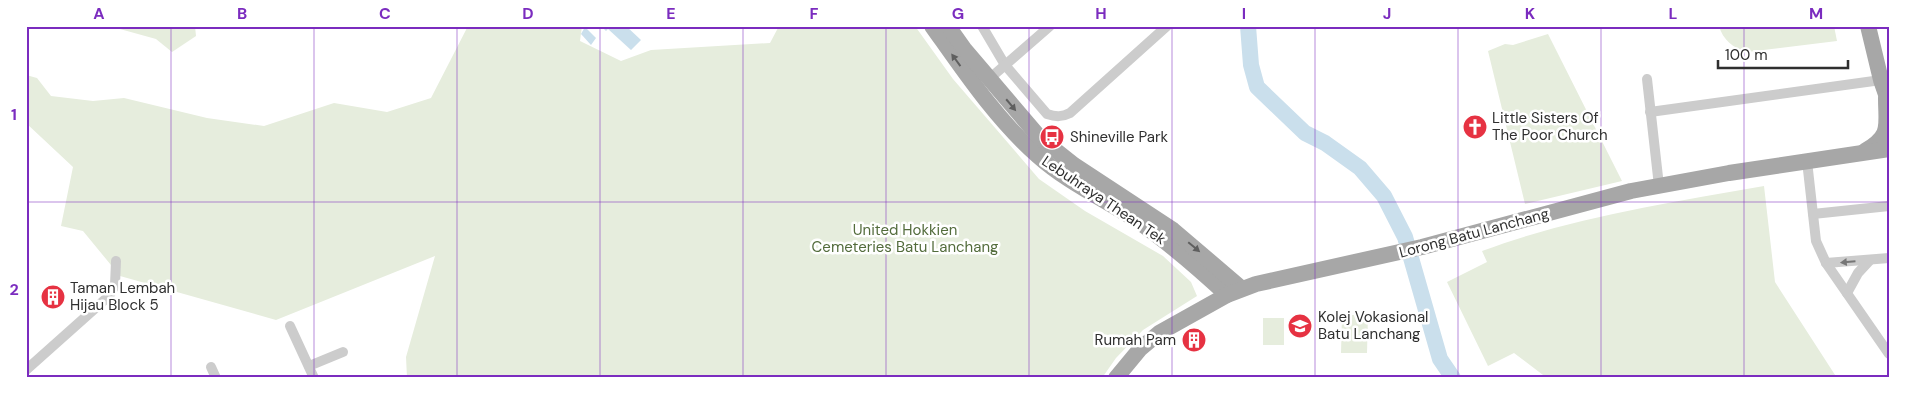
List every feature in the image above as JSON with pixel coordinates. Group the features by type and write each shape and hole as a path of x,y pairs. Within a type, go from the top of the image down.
{"main road":[{"name":"Lebuhraya Thean Tek","path":"932,26 984,97 1038,156 1062,174 1136,220 1234,291"},
{"name":"Lebuhraya Thean Tek","path":"948,26 1024,120 1055,150 1074,165 1173,230 1234,291"},
{"path":"1868,26 1872,45"},
{"path":"1872,26 1872,45"},
{"name":"Lorong Batu Lanchang","path":"1861,154 1878,144 1887,128 1887,100 1872,45"},
{"name":"Lorong Batu Lanchang","path":"1116,378 1140,349 1160,333 1234,291 1279,278 1422,247 1630,192 1729,173 1889,149"},
{"path":"1190,260 1204,281 1206,290 1205,298 1192,314"}],"street":[{"path":"982,26 1005,66 1047,114 1055,117 1063,117 1070,113 1167,26"},
{"path":"989,79 1050,26"},
{"path":"1647,78 1659,186"},
{"path":"1650,112 1881,80"},
{"path":"1807,161 1816,241 1826,263 1889,354"},
{"path":"1813,214 1889,206"},
{"path":"1826,263 1889,258"},
{"path":"1847,293 1858,273 1870,260"},
{"path":"26,370 109,296 115,285 116,261"},
{"path":"290,326 314,378"},
{"path":"309,366 343,352"},
{"path":"211,367 216,378"}],"green space":[{"path":"109,26 195,26 196,36 172,52 156,39"},
{"name":"United Hokkien Cemeteries Batu Lanchang","path":"468,26 582,26 580,41 621,61 651,50 770,43 779,26 915,26 953,79 1039,179 1085,211 1163,256 1191,282 1197,296 1143,330 1116,358 1102,378 407,378 406,357 435,256 276,320 120,276 83,231 61,226 73,167 26,123 26,75 37,78 51,96 93,101 124,98 207,118 264,126 334,103 387,112 431,98"},
{"path":"1719,26 1834,26 1837,41 1747,52 1729,43"},
{"path":"1548,34 1622,181 1525,204 1488,51 1505,44 1513,45"},
{"path":"1764,186 1775,282 1837,378 1547,378 1514,353 1488,366 1447,282 1487,262 1482,251 1516,239 1622,212"},
{"path":"1342,315 1368,315 1367,353 1341,353"},
{"path":"1263,318 1284,318 1284,345 1263,345"},
{"path":"1335,375 1377,376 1376,378 1335,378"}],"water":[{"path":"605,26 626,26 641,40 631,50 608,29 606,31 603,28"},
{"path":"585,27 596,38 591,45 581,34"}],"waterway":[{"path":"1248,26 1251,65 1257,87 1305,133 1325,143 1360,168 1384,196 1405,237 1440,359 1453,378"}],"place":[{"name":"Little Sisters Of The Poor Church","path":"1475,127"},
{"name":"Shineville Park","path":"1052,137"},
{"name":"Taman Lembah Hijau Block 5","path":"53,297"},
{"name":"Kolej Vokasional Batu Lanchang","path":"1300,326"},
{"name":"Rumah Pam","path":"1194,340"}]}
